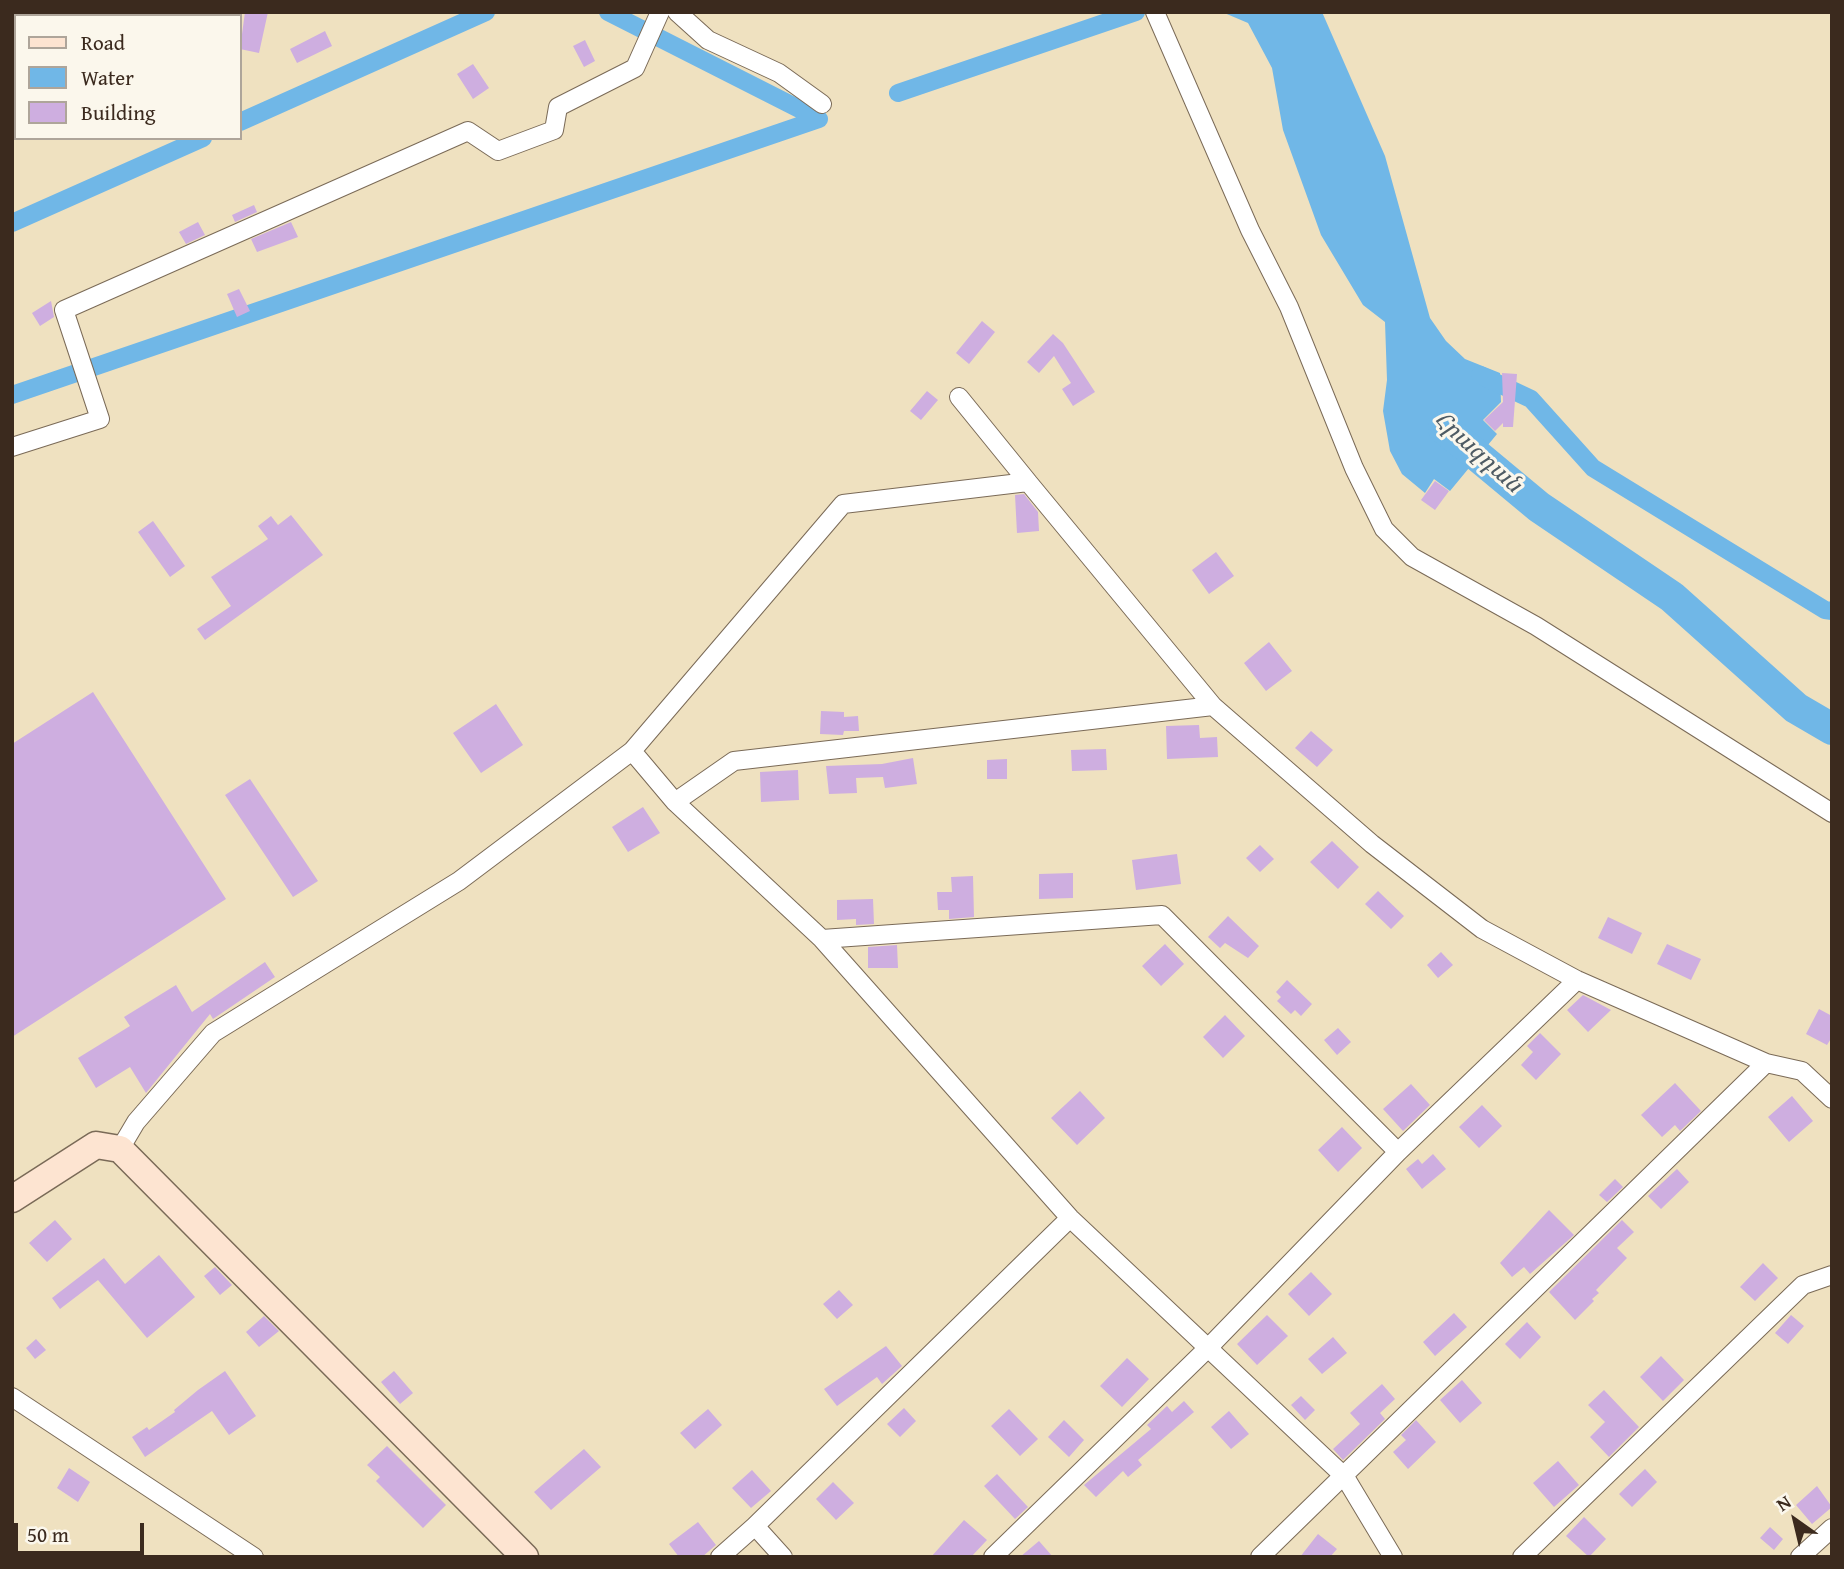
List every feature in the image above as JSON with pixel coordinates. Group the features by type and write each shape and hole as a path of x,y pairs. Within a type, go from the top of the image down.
{"street":[{"path":"12,447 100,419 64,310 468,131 498,150 554,130 558,107 635,68 660,12"},
{"path":"677,12 708,40 779,73 822,104"},
{"path":"1155,12 1250,230 1289,307 1354,468 1384,529 1412,557 1536,626 1832,813"},
{"path":"959,397 1213,706 1372,844 1482,929 1577,980 1766,1063 1802,1072 1832,1099"},
{"path":"120,1149 136,1122 214,1033 459,881 632,751 843,504 1027,482"},
{"path":"675,802 734,761 1213,706"},
{"path":"632,751 675,802 822,939 1070,1217 1345,1477 1393,1557"},
{"path":"822,939 1162,915 1398,1152"},
{"path":"993,1557 1209,1348 1398,1152 1577,980"},
{"path":"1260,1557 1345,1477 1766,1063"},
{"path":"12,1199 96,1145 120,1149 525,1557"},
{"path":"720,1557 755,1526 1070,1217"},
{"path":"1522,1557 1803,1284 1832,1275"},
{"path":"12,1397 254,1557"},
{"path":"755,1526 783,1557"},
{"path":"1800,1557 1832,1528"}],"water":[{"path":"1222,12 1322,12 1385,156 1430,318 1446,341 1465,359 1500,373 1501,402 1483,420 1497,434 1450,491 1434,479 1425,493 1402,474 1390,451 1383,411 1387,380 1385,322 1363,305 1321,235 1283,130 1272,68 1248,23"}],"building":[{"path":"245,12 268,12 259,53 242,49"},
{"path":"325,31 332,46 297,63 290,49"},
{"path":"585,40 595,61 584,67 573,46"},
{"path":"473,64 489,88 473,99 457,74"},
{"path":"254,205 257,212 235,222 232,215"},
{"path":"198,222 205,235 186,244 179,232"},
{"path":"291,222 298,237 257,252 251,239"},
{"path":"239,289 250,311 237,317 227,294"},
{"path":"51,301 54,317 40,326 32,313"},
{"path":"982,321 995,332 969,364 956,353"},
{"path":"1053,334 1063,343 1095,392 1073,406 1062,389 1071,383 1054,356 1039,373 1027,362"},
{"path":"1502,373 1517,374 1513,427 1503,427 1503,423 1495,431 1484,420 1503,402"},
{"path":"927,391 938,400 921,420 910,411"},
{"path":"1435,481 1449,491 1435,510 1421,500"},
{"path":"1024,494 1038,512 1039,531 1017,533 1015,495"},
{"path":"291,515 323,555 205,640 197,629 231,606 211,577 268,539 258,526 271,516 278,525"},
{"path":"153,521 185,566 170,577 138,532"},
{"path":"1216,552 1234,576 1209,594 1192,570"},
{"path":"1269,642 1292,671 1266,691 1244,663"},
{"path":"93,692 226,899 12,1037 12,744"},
{"path":"496,704 523,745 481,773 453,733"},
{"path":"821,711 844,712 844,717 858,716 859,731 844,731 843,735 820,734"},
{"path":"1199,725 1200,738 1217,737 1218,757 1167,759 1166,726"},
{"path":"1311,731 1333,750 1317,767 1295,748"},
{"path":"1106,749 1107,770 1072,771 1071,750"},
{"path":"913,758 917,784 885,788 883,777 856,778 857,793 829,794 826,766 882,764"},
{"path":"1007,759 1007,779 987,779 987,760"},
{"path":"798,770 799,800 761,802 760,772"},
{"path":"250,779 318,881 293,897 225,795"},
{"path":"643,807 660,833 628,852 612,827"},
{"path":"1332,841 1359,867 1338,889 1310,862"},
{"path":"1260,845 1274,859 1260,872 1246,858"},
{"path":"1177,854 1181,884 1136,890 1132,860"},
{"path":"1073,873 1073,898 1039,899 1039,874"},
{"path":"973,876 974,917 949,919 949,910 938,910 937,892 952,892 951,877"},
{"path":"1378,891 1404,916 1391,929 1365,904"},
{"path":"873,899 874,924 856,925 856,919 837,920 837,900"},
{"path":"1228,916 1259,946 1248,958 1225,943 1220,948 1208,937"},
{"path":"1608,917 1642,933 1632,954 1598,938"},
{"path":"1165,944 1184,964 1161,986 1142,966"},
{"path":"1667,944 1701,959 1691,980 1657,964"},
{"path":"897,945 898,968 868,968 868,947"},
{"path":"1441,952 1453,965 1438,978 1427,965"},
{"path":"265,962 275,977 213,1019 210,1014 146,1093 130,1067 96,1088 78,1058 130,1026 124,1017 176,985 192,1012"},
{"path":"1287,980 1312,1004 1301,1016 1295,1010 1291,1014 1277,1001 1281,997 1276,992"},
{"path":"1583,995 1611,1010 1588,1032 1567,1010"},
{"path":"1819,1009 1832,1016 1832,1037 1827,1045 1806,1034"},
{"path":"1225,1015 1245,1036 1223,1058 1203,1037"},
{"path":"1338,1028 1351,1042 1337,1055 1324,1040"},
{"path":"1540,1033 1561,1054 1536,1080 1521,1065 1533,1052 1527,1046"},
{"path":"1675,1083 1701,1111 1680,1131 1675,1125 1662,1137 1641,1115"},
{"path":"1411,1084 1430,1105 1403,1131 1383,1109"},
{"path":"1080,1091 1105,1118 1077,1145 1051,1118"},
{"path":"1792,1096 1813,1121 1789,1142 1768,1117"},
{"path":"1482,1105 1502,1126 1479,1148 1459,1127"},
{"path":"1342,1127 1362,1148 1338,1172 1318,1150"},
{"path":"1433,1154 1446,1169 1422,1189 1406,1169 1418,1159 1422,1164"},
{"path":"1677,1169 1689,1182 1661,1209 1648,1196"},
{"path":"1615,1179 1623,1187 1607,1202 1599,1195"},
{"path":"1549,1210 1574,1235 1530,1274 1524,1267 1512,1277 1500,1263"},
{"path":"55,1220 72,1239 47,1262 29,1243"},
{"path":"1622,1220 1634,1232 1617,1248 1627,1258 1596,1290 1599,1293 1592,1299 1594,1301 1575,1320 1549,1292"},
{"path":"159,1255 195,1297 147,1338 98,1280 60,1309 52,1298 104,1258 125,1284"},
{"path":"1763,1263 1778,1278 1755,1301 1740,1287"},
{"path":"215,1267 232,1285 220,1295 204,1276"},
{"path":"1311,1272 1332,1294 1309,1316 1288,1294"},
{"path":"839,1290 853,1305 837,1319 823,1304"},
{"path":"1454,1313 1467,1327 1435,1356 1423,1342"},
{"path":"1267,1315 1288,1336 1257,1365 1237,1344"},
{"path":"1791,1315 1804,1326 1788,1344 1775,1333"},
{"path":"264,1316 279,1331 259,1347 246,1332"},
{"path":"1527,1322 1541,1337 1520,1359 1505,1344"},
{"path":"1333,1337 1347,1353 1322,1374 1308,1359"},
{"path":"36,1339 46,1350 35,1359 26,1348"},
{"path":"886,1346 902,1366 882,1384 877,1377 837,1406 824,1389"},
{"path":"1661,1356 1684,1380 1663,1401 1640,1377"},
{"path":"1127,1358 1149,1379 1122,1407 1100,1386"},
{"path":"225,1371 256,1416 229,1435 212,1411 145,1457 132,1437 147,1427 149,1430 175,1412 174,1410 198,1390"},
{"path":"394,1371 413,1393 400,1404 381,1382"},
{"path":"1462,1380 1482,1403 1460,1423 1440,1400"},
{"path":"1382,1384 1395,1399 1380,1413 1385,1419 1343,1460 1333,1449 1360,1424 1350,1413"},
{"path":"1604,1390 1639,1427 1609,1457 1590,1437 1605,1422 1588,1405"},
{"path":"1301,1396 1315,1410 1305,1420 1291,1405"},
{"path":"1184,1401 1194,1412 1138,1460 1142,1465 1128,1477 1123,1471 1096,1497 1084,1485 1151,1429 1147,1425 1167,1406 1172,1412"},
{"path":"904,1408 916,1421 900,1437 887,1424"},
{"path":"708,1409 722,1425 695,1449 680,1433"},
{"path":"1009,1409 1038,1439 1020,1456 991,1426"},
{"path":"1229,1411 1249,1434 1231,1449 1211,1427"},
{"path":"1064,1420 1084,1440 1069,1457 1048,1437"},
{"path":"1416,1420 1436,1442 1408,1469 1393,1452 1406,1440 1401,1435"},
{"path":"387,1446 446,1505 423,1528 376,1481 380,1477 367,1465"},
{"path":"584,1449 601,1467 551,1510 534,1492"},
{"path":"1558,1461 1579,1485 1554,1507 1533,1483"},
{"path":"69,1468 90,1482 78,1502 57,1488"},
{"path":"1645,1469 1657,1482 1632,1507 1619,1494"},
{"path":"752,1470 771,1491 751,1508 732,1488"},
{"path":"997,1474 1028,1507 1015,1519 984,1486"},
{"path":"833,1482 854,1503 836,1520 816,1499"},
{"path":"1817,1486 1832,1507 1812,1524 1796,1505"},
{"path":"1584,1517 1606,1539 1589,1557 1566,1536"},
{"path":"964,1520 987,1540 971,1557 931,1557"},
{"path":"698,1522 716,1545 702,1557 679,1557 669,1544"},
{"path":"1770,1527 1783,1539 1774,1550 1760,1538"},
{"path":"1318,1534 1337,1549 1330,1557 1300,1557"},
{"path":"1039,1541 1053,1557 1020,1557"}],"waterway":[{"path":"242,121 486,12"},
{"path":"608,12 819,119"},
{"path":"898,93 1136,12"},
{"path":"12,395 819,119"},
{"path":"12,223 199,140"},
{"path":"1480,375 1531,399 1593,468 1825,610 1832,611"},
{"name":"Հրազդան","path":"1444,428 1539,507 1672,597 1796,708 1832,729"}]}
